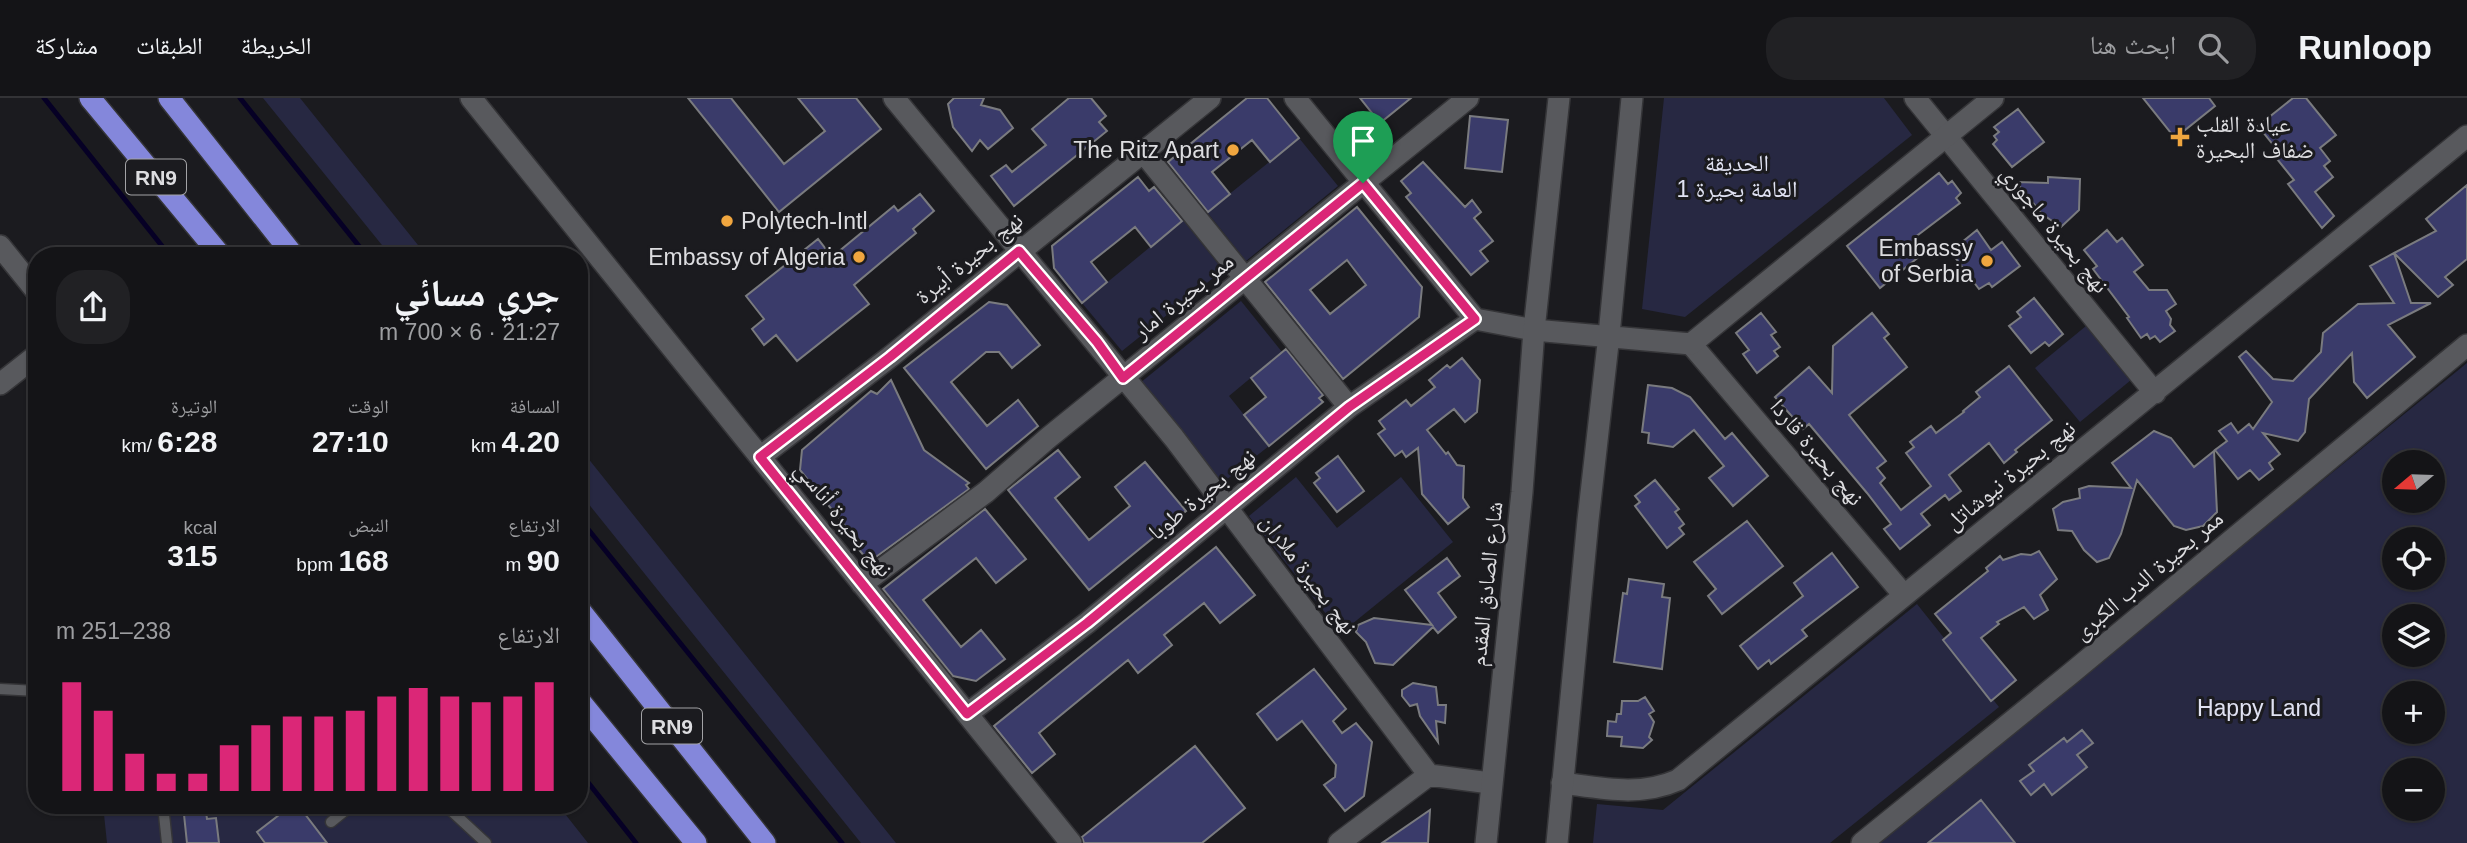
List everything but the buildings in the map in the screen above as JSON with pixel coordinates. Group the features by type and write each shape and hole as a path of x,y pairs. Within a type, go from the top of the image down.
{"highway":[{"name":"RN9","path":"90,98 214,247"},
{"name":"RN9","path":"169,98 287,247"},
{"name":"RN9","path":"588,620 765,843"},
{"name":"RN9","path":"588,711 696,843"}],"street":[{"name":"نهج بحيرة أناسي","path":"471,98 1071,843"},
{"name":"نهج بحيرة ملاران","path":"894,98 1174,438 1429,775"},
{"name":"نهج بحيرة أبيرة","path":"760,457 890,357 1210,98"},
{"path":"1295,98 1475,319 1534,330 1690,344 1993,98"},
{"name":"ممر بحيرة امار","path":"862,584 986,492 1468,98"},
{"path":"1557,843 1632,98"},
{"name":"نهج بحيرة ماجوري","path":"1915,98 2155,393"},
{"name":"شارع الصادق المقدم","path":"1486,843 1490,783 1521,505 1553,99"},
{"name":"نهج بحيرة نيوشاتل","path":"1562,783 1619,790 1644,790 1663,787 1678,780 2467,136"},
{"path":"1143,152 1349,407"},
{"path":"0,246 28,281"},
{"name":"نهج بحيرة طوبا","path":"967,714 1087,623 1349,407 1475,319"},
{"name":"نهج بحيرة قاردا","path":"1690,344 1903,594"},
{"name":"ممر بحيرة الدب الكبرى","path":"1862,843 2467,345"},
{"path":"0,384 28,362"},
{"path":"1339,843 1429,775 1490,783"}],"lane":[{"path":"0,689 28,691"},
{"path":"164,814 167,843"},
{"path":"331,822 341,814"},
{"path":"455,814 486,843"}],"green space":[{"path":"263,98 300,98 420,247 384,247"},
{"name":"الحديقة العامة بحيرة 1","path":"1664,98 1884,98 1912,135 1685,317 1642,309"},
{"path":"1299,138 1338,186 1246,261 1207,212"},
{"path":"1183,220 1223,270 1122,351 1082,303"},
{"path":"1241,301 1282,352 1229,396 1269,446 1221,484 1140,383"},
{"path":"2086,326 2131,380 2080,422 2035,368"},
{"name":"Happy Land","path":"2467,363 2467,843 1877,843"},
{"path":"588,458 896,843 861,843 588,503"},
{"path":"1296,477 1337,528 1401,477 1453,542 1341,633 1249,516"},
{"path":"1917,604 1999,707 1830,843 1593,843 1597,804 1663,810"},
{"path":"104,814 565,814 588,843 107,843"}],"waterway":[{"path":"44,98 163,247"},
{"path":"240,98 360,247"},
{"path":"588,529 842,843"},
{"path":"588,782 636,843"}],"place":[{"name":"عيادة القلب ضفاف البحيرة","path":"2180,137"},
{"name":"The Ritz Apart","path":"1233,150"},
{"name":"Polytech-Intl","path":"727,221"},
{"name":"Embassy of Algeria","path":"859,257"},
{"name":"Embassy of Serbia","path":"1987,261"}],"route":[{"path":"1363,183 1475,319 1349,407 1087,623 967,714 760,457 890,357 1019,251 1097,342 1123,378 1363,183"}]}
